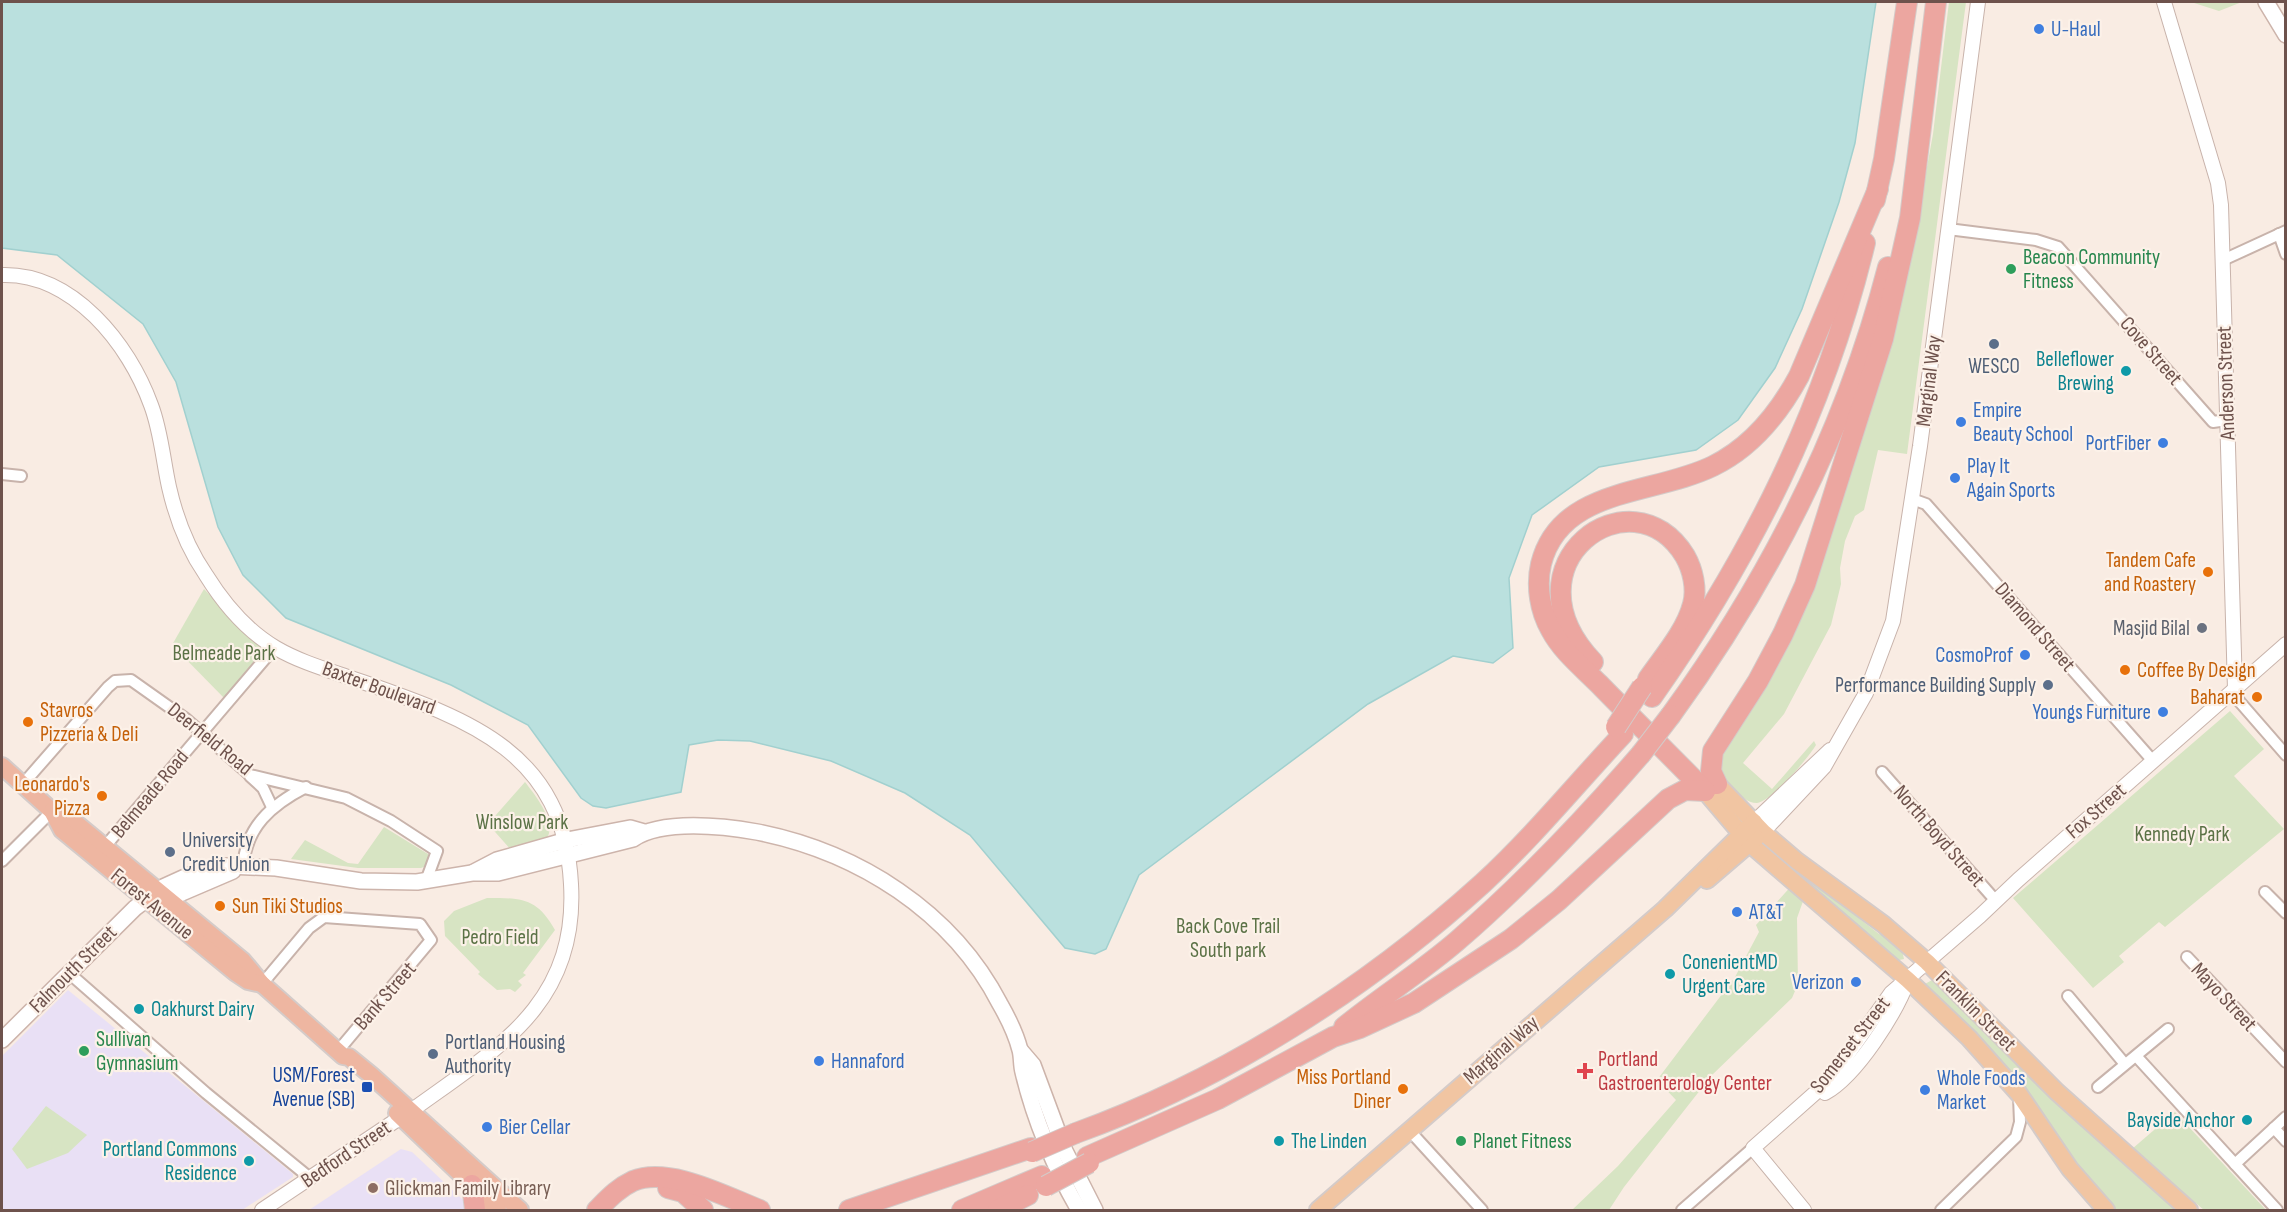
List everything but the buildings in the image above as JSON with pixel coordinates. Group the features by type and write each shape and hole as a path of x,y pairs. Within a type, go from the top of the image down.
{"highway":[{"path":"893,1210 1076,1133 1206,1074 1280,1034 1353,986 1417,939 1485,881 1578,783 1709,612 1745,553 1794,452 1843,325 1878,189 1907,2"},
{"path":"1711,787 1713,751 1783,634 1805,585 1823,535 1892,302 1910,218 1936,2"},
{"path":"1333,1037 1414,975 1496,906 1575,830 1641,754 1726,635 1757,585 1826,449 1869,332 1917,154"},
{"path":"1711,787 1581,666 1551,631 1540,595 1542,562 1557,531 1575,513 1604,499 1661,486 1701,472 1729,457 1760,431 1787,398 1799,376 1878,189"},
{"path":"1647,692 1690,612 1694,580 1687,560 1666,535 1647,526 1614,524 1585,537 1565,563 1560,585 1566,618 1587,656 1711,787"},
{"name":"Forest Avenue","path":"2,766 52,811 72,820 100,852 243,961 262,984 340,1053 357,1076 520,1210"},
{"path":"962,1210 1044,1181 1173,1120 1333,1037 1360,1028 1414,1003 1481,961 1559,900 1668,799 1685,790 1711,787"},
{"name":"Forest Avenue","path":"158,896 236,973 248,981 262,984"},
{"name":"Forest Avenue","path":"406,1114 498,1210"},
{"path":"849,1210 1032,1150"},
{"path":"597,1210 614,1193 634,1181 655,1176 699,1187 760,1210"},
{"path":"998,1210 1044,1181"},
{"path":"472,1185 475,1210"},
{"path":"613,1210 619,1202 641,1190 663,1187 682,1192 703,1210"}],"main road":[{"path":"2266,2 2284,29"},
{"name":"Franklin Street","path":"1711,787 1927,962 2057,1092 2189,1210"},
{"name":"Franklin Street","path":"1711,787 1745,839 1908,980 1969,1038 2019,1094 2070,1169 2106,1210"},
{"path":"472,873 498,860 567,840 630,828 644,831 711,826 786,838 839,856 881,879 921,907 967,953 995,994 1021,1051 1033,1065 1065,1151 1095,1210"},
{"name":"Marginal Way","path":"1318,1210 1685,890 1704,882 1759,827"},
{"path":"158,896 243,867 276,868 361,882 426,881 472,873 498,873 569,857 633,839 644,831"},
{"name":"Falmouth Street","path":"2,1040 69,973 158,896"},
{"path":"1021,1051 1022,1071 1038,1120 1079,1210"}],"street":[{"name":"Marginal Way","path":"1759,827 1812,783 1824,767 1866,693 1890,632 1899,597 1978,2"},
{"name":"Anderson Street","path":"2164,2 2218,183 2223,260 2235,689 2239,701 2285,754"},
{"name":"Cove Street","path":"1948,229 2036,240 2058,247 2213,422 2227,420"},
{"path":"2223,260 2282,233 2286,254"},
{"name":"Baxter Boulevard","path":"2,276 32,279 64,292 93,315 134,368 152,405 175,508 194,555 225,603 250,629 275,647 448,714 494,739 522,763 547,793 560,818 567,840 572,918 559,967 540,1003 507,1040 406,1114"},
{"path":"2,474 21,476"},
{"name":"Diamond Street","path":"1912,499 1926,504 2153,761"},
{"name":"Fox Street","path":"1908,980 2286,644"},
{"name":"Belmeade Road","path":"100,852 275,647"},
{"name":"Deerfield Road","path":"23,784 115,681 131,680 145,688 202,733 250,775 330,792 361,805 437,851 426,881"},
{"name":"North Boyd Street","path":"1882,772 1996,901"},
{"path":"250,775 263,788 272,807"},
{"path":"243,867 244,847 272,807 306,787"},
{"path":"2,861 52,811"},
{"path":"2265,892 2286,913"},
{"name":"Bank Street","path":"262,984 309,928 324,917 420,924 431,940 340,1053"},
{"name":"Mayo Street","path":"2187,957 2286,1062"},
{"path":"69,973 206,1093 310,1178"},
{"name":"Somerset Street","path":"1682,1210 1800,1107 1831,1090 1852,1070 1901,1000 1908,980"},
{"path":"2068,996 2124,1063"},
{"path":"2098,1087 2124,1063 2137,1057 2168,1029"},
{"path":"2137,1057 2277,1210"},
{"path":"1941,1210 2016,1137 2020,1122 2019,1094"},
{"name":"Bedford Street","path":"262,1210 406,1114"},
{"path":"2235,1164 2286,1117"},
{"path":"2274,1128 2286,1141"},
{"path":"1408,1130 1482,1210"},
{"path":"1753,1148 1804,1210"}],"shaded area":[{"path":"68,990 293,1174 293,1177 242,1210 2,1210 2,1056"},
{"path":"401,1149 412,1152 464,1201 469,1210 309,1210"}],"green space":[{"path":"1949,2 1966,2 1907,454 1878,450 1864,510 1855,516 1845,541 1840,568 1841,584 1831,625 1784,714 1743,763 1772,789 1814,741 1816,745 1780,787 1763,801 1753,803 1741,796 1726,780 1720,767 1720,751 1820,568 1844,494 1909,266 1933,134"},
{"path":"2191,2 2242,2 2219,11"},
{"name":"Belmeade Park","path":"204,589 265,651 226,700 172,645"},
{"name":"Kennedy Park","path":"2230,711 2264,749 2234,776 2284,829 2165,927 2159,922 2119,956 2124,962 2093,988 2013,898"},
{"name":"Winslow Park","path":"525,782 544,809 549,832 547,838 511,850 488,824"},
{"path":"384,827 428,854 429,865 421,868 358,868 291,859 305,840 348,863 358,864"},
{"path":"1762,842 1879,934 1895,942 1904,959 1899,960 1781,864"},
{"path":"1794,883 1806,893 1797,918 1798,984 1792,998 1712,1075 1624,1187 1609,1210 1572,1210 1618,1166 1676,1100 1657,1080 1735,977 1759,932 1756,925"},
{"name":"Pedro Field","path":"487,898 510,898 527,902 542,912 555,930 523,973 526,975 518,981 522,985 515,992 510,989 497,990 478,974 480,972 445,936 444,921 454,911"},
{"path":"1934,979 2075,1120 2179,1210 2112,1210 1923,985"},
{"path":"46,1106 87,1135 68,1153 27,1169 12,1149"},
{"path":"2175,1112 2266,1210 2204,1210 2132,1149"}],"water":[{"path":"2,2 1876,2 1855,143 1839,202 1802,309 1775,368 1738,420 1696,450 1599,467 1532,515 1509,578 1513,648 1493,663 1453,656 1368,704 1139,875 1106,949 1095,954 1065,948 970,835 905,793 831,761 750,741 718,740 689,745 681,792 606,808 593,806 581,798 528,725 451,685 286,618 243,575 218,527 176,382 143,324 57,255 2,248"}],"place":[{"name":"U-Haul","path":"2039,29"},
{"name":"Beacon Community Fitness","path":"2011,269"},
{"name":"WESCO","path":"1994,344"},
{"name":"Belleflower Brewing","path":"2126,371"},
{"name":"Empire Beauty School","path":"1961,422"},
{"name":"PortFiber","path":"2163,443"},
{"name":"Play It Again Sports","path":"1955,478"},
{"name":"Tandem Cafe and Roastery","path":"2208,572"},
{"name":"Masjid Bilal","path":"2202,628"},
{"name":"CosmoProf","path":"2025,655"},
{"name":"Coffee By Design","path":"2125,670"},
{"name":"Performance Building Supply","path":"2048,685"},
{"name":"Baharat","path":"2257,697"},
{"name":"Youngs Furniture","path":"2163,712"},
{"name":"Stavros Pizzeria & Deli","path":"28,722"},
{"name":"Leonardo's Pizza","path":"102,796"},
{"name":"University Credit Union","path":"170,852"},
{"name":"Sun Tiki Studios","path":"220,906"},
{"name":"AT&T","path":"1737,912"},
{"name":"ConenientMD Urgent Care","path":"1670,974"},
{"name":"Verizon","path":"1856,982"},
{"name":"Oakhurst Dairy","path":"139,1009"},
{"name":"Sullivan Gymnasium","path":"84,1051"},
{"name":"Portland Housing Authority","path":"433,1054"},
{"name":"Hannaford","path":"819,1061"},
{"name":"Portland Gastroenterology Center","path":"1585,1071"},
{"name":"USM/Forest Avenue (SB)","path":"367,1087"},
{"name":"Miss Portland Diner","path":"1403,1089"},
{"name":"Whole Foods Market","path":"1925,1090"},
{"name":"Bayside Anchor","path":"2247,1120"},
{"name":"Bier Cellar","path":"487,1127"},
{"name":"The Linden","path":"1279,1141"},
{"name":"Planet Fitness","path":"1461,1141"},
{"name":"Portland Commons Residence","path":"249,1161"},
{"name":"Glickman Family Library","path":"373,1188"}],"park label":[{"name":"Back Cove Trail South park","path":"1228,938"}]}
